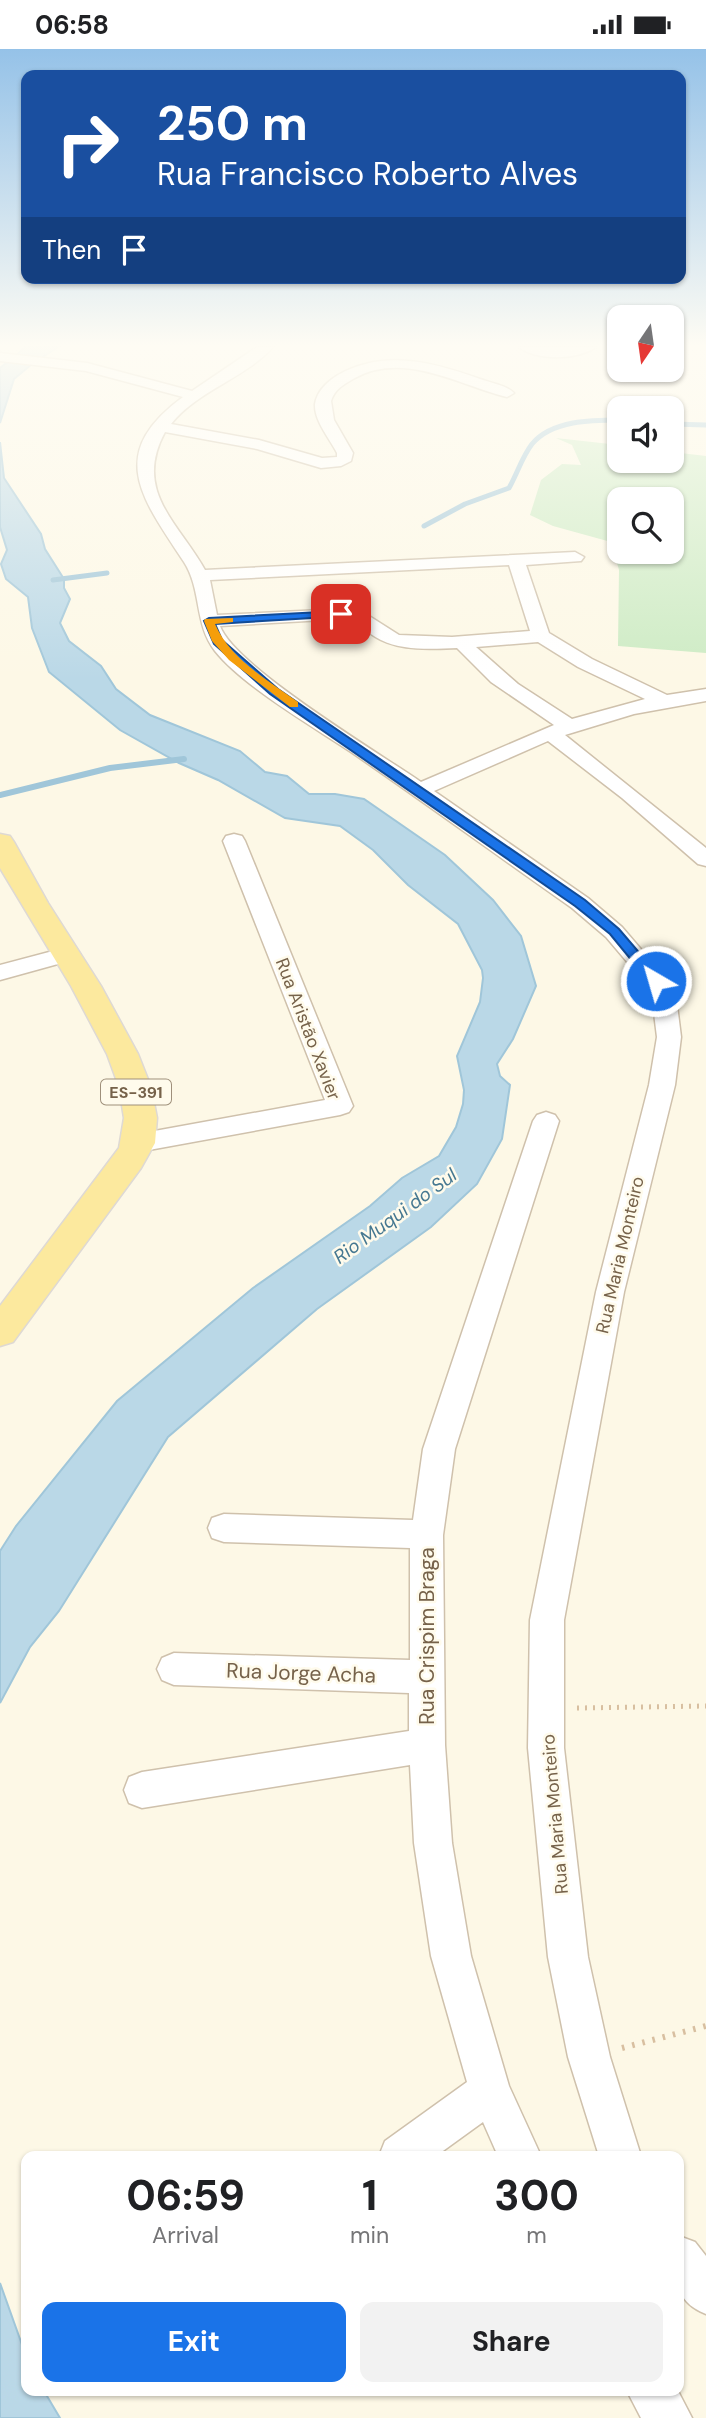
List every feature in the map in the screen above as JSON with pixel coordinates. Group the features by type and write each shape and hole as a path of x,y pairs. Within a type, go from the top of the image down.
{"main road":[{"name":"ES-391","path":"0,842 34,903 68,954 112,1034 133,1080 140,1109 138,1143"},
{"path":"0,1332 59,1258 138,1143"}],"street":[{"path":"146,458 145,474 156,509 199,571 575,557"},
{"path":"300,458 321,463 333,463 345,458"},
{"path":"516,560 541,636"},
{"name":"Rua Maria Monteiro","path":"199,571 209,621 217,641 274,691 580,903 614,932 656,981 665,1005 668,1037 662,1085 610,1293 547,1620 546,1748 568,1957 589,2057 618,2151"},
{"path":"209,621 354,615 363,618 389,637 400,640 461,642 541,636 585,663 662,700"},
{"path":"461,642 481,665 706,859"},
{"path":"420,790 480,761 559,730 662,700 706,695"},
{"name":"Rua Aristão Xavier","path":"138,1143 340,1106 234,841"},
{"path":"0,973 68,954"},
{"name":"Rua Crispim Braga","path":"518,2151 491,2091 451,1955 433,1843 427,1745 427,1535 439,1449 546,1121"},
{"path":"224,1528 427,1535"},
{"name":"Rua Jorge Acha","path":"174,1669 427,1677"},
{"path":"142,1790 427,1745"},
{"path":"407,2151 491,2091"},
{"path":"684,2264 706,2292"},
{"path":"653,2396 668,2418"}],"path":[{"path":"547,1708 706,1706"},
{"path":"589,2057 706,2026"}],"green space":[{"path":"578,458 607,458 607,473 684,473 684,458 706,458 706,653 618,646 617,564 684,564 684,487 607,487 607,541 553,526 530,515 541,480 562,464 581,465"}],"water":[{"name":"Rio Muqui do Sul","path":"2,458 4,478 41,534 45,549 64,579 64,588 70,599 60,623 69,641 101,666 116,689 150,715 240,751 265,772 287,776 309,794 335,794 364,799 445,855 493,900 521,936 536,986 513,1039 497,1064 500,1076 510,1085 502,1139 477,1184 431,1227 317,1309 168,1437 59,1611 30,1647 0,1703 0,1551 16,1526 117,1401 253,1288 370,1206 402,1178 439,1156 456,1127 463,1104 464,1090 457,1056 480,1002 483,978 482,970 458,924 408,885 373,850 340,826 285,818 218,780 179,763 120,730 49,672 32,628 28,597 6,579 1,564 7,550 0,527"},
{"path":"0,2283 21,2342 21,2396 47,2396 60,2418 0,2418"}],"waterway":[{"path":"424,526 465,504 509,488 523,458"},
{"path":"53,580 107,573"},
{"path":"0,795 110,768 184,759"}],"slow traffic":[{"path":"230,620 209,621 217,641 233,658 294,705"}],"route":[{"path":"341,614 209,621 217,641 233,658 274,691 580,903 614,932 641,960 656,981"}]}
